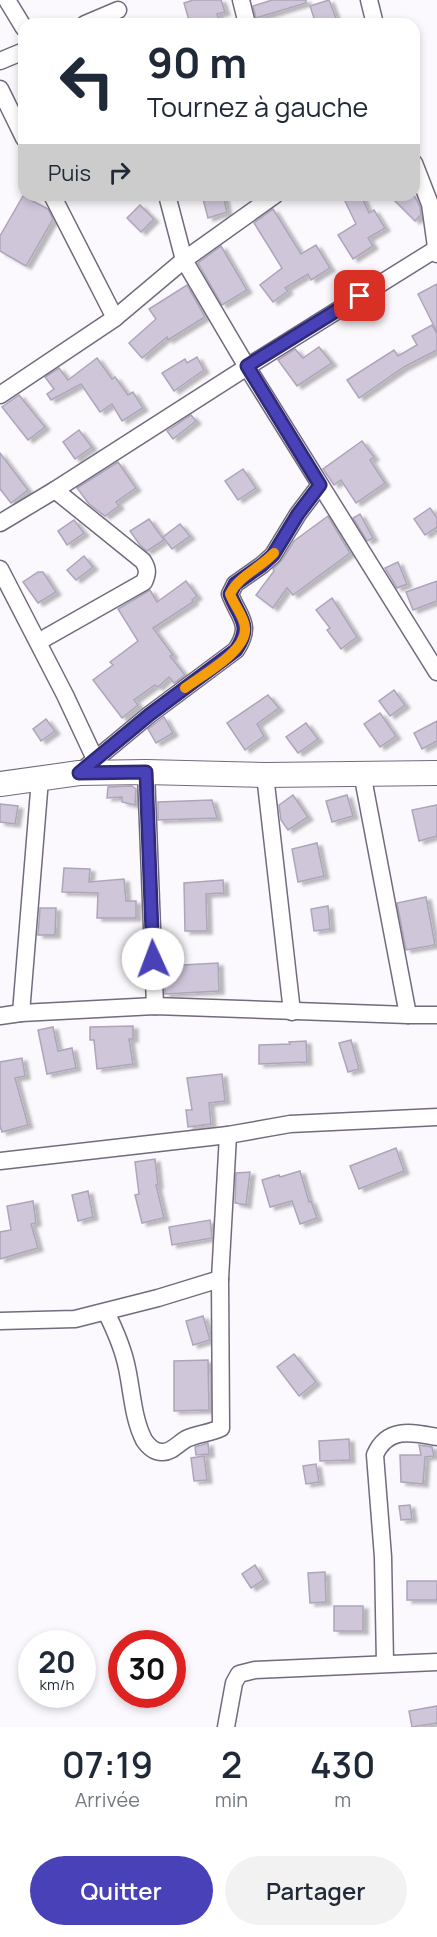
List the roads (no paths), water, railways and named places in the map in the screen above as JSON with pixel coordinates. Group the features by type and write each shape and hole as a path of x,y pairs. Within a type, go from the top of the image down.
{"street":[{"path":"7,0 18,18"},
{"path":"241,0 246,18"},
{"path":"369,0 374,18"},
{"path":"100,18 118,11"},
{"path":"0,61 18,54"},
{"path":"0,89 18,126"},
{"path":"0,523 247,366 436,251 433,203 420,176"},
{"path":"55,201 115,318"},
{"path":"169,201 184,260 320,485 437,672"},
{"path":"0,395 115,318 184,260 267,201"},
{"path":"87,766 149,715 236,650 244,639 246,628 230,594 235,584 273,555 298,514 320,485"},
{"path":"38,642 144,582 148,574 143,561 55,490"},
{"path":"0,569 65,695 87,766"},
{"path":"0,784 40,779 87,766 146,772 265,775 437,773"},
{"path":"146,772 155,1006"},
{"path":"362,773 408,1016"},
{"path":"265,775 292,1012"},
{"path":"21,1012 40,779"},
{"path":"0,1016 21,1012 155,1006 408,1016 437,1014"},
{"path":"0,1161 228,1135 290,1124 437,1117"},
{"path":"106,1312 120,1343 144,1440 152,1449 161,1453 167,1452 185,1439 221,1428 220,1280 228,1135"},
{"path":"0,1321 75,1319 220,1280"},
{"path":"385,1663 383,1557 375,1455 380,1444 393,1434 422,1434 437,1437"},
{"path":"226,1727 234,1683 239,1674 255,1670 437,1662"}]}
